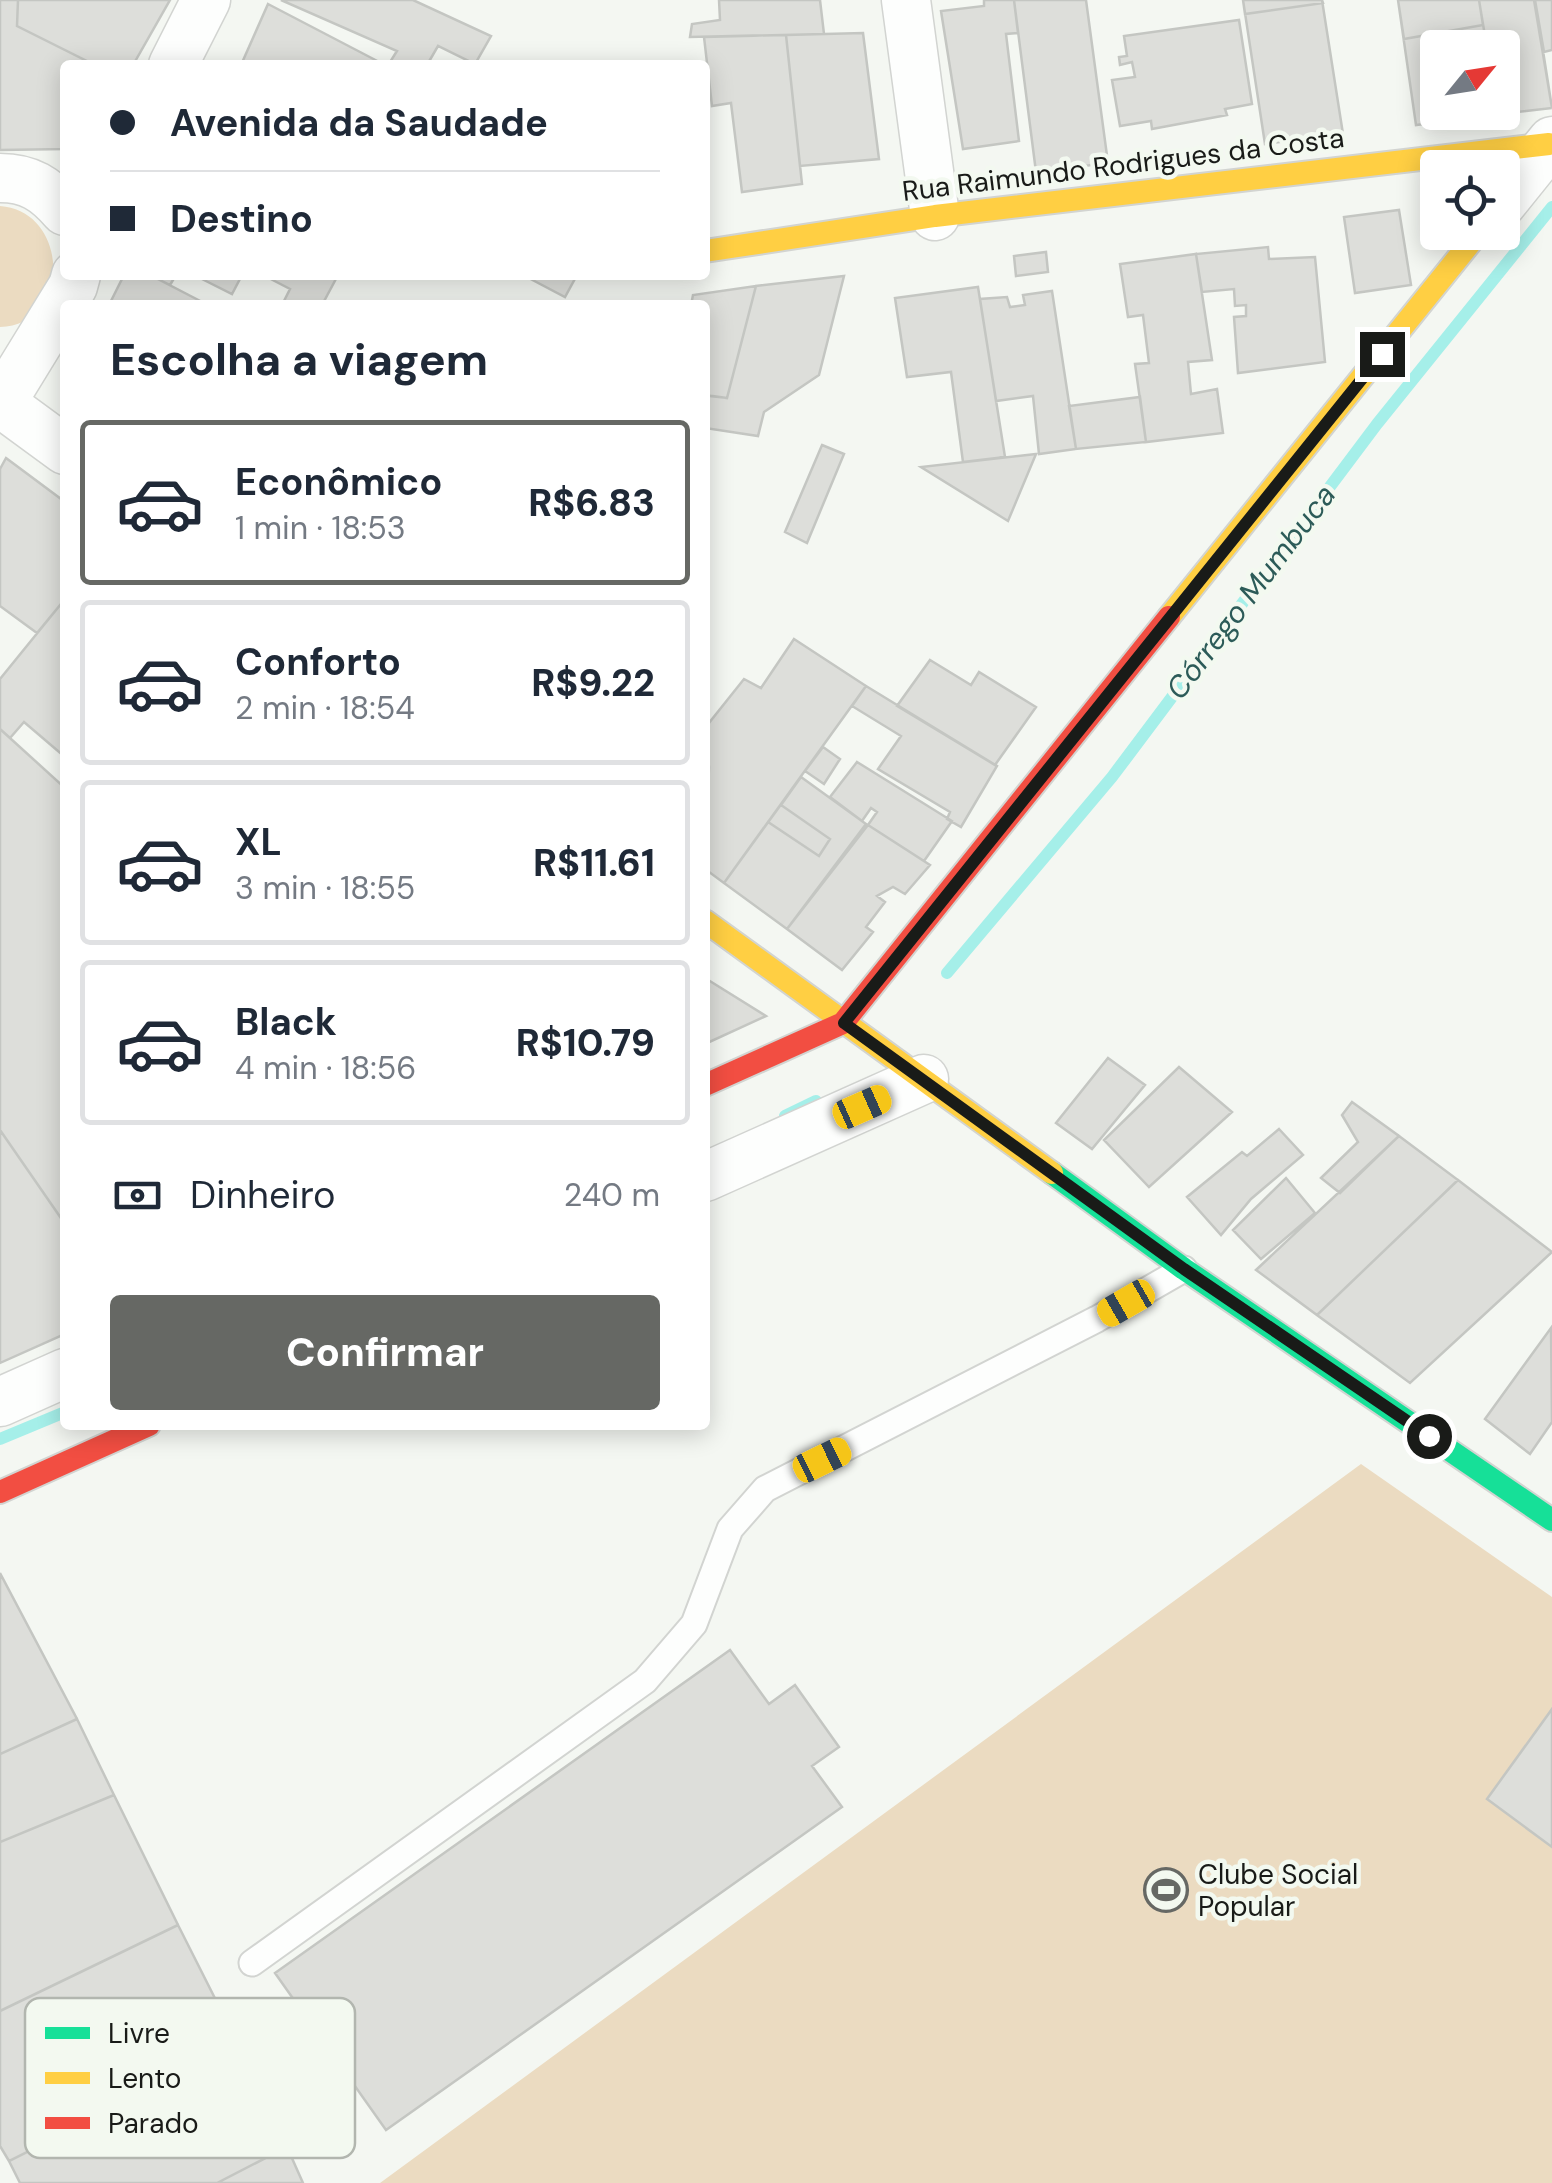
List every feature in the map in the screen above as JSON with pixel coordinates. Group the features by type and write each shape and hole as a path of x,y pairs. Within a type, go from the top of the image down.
{"street":[{"path":"175,60 206,0"},
{"path":"906,0 935,216"},
{"path":"1520,181 1551,143"},
{"name":"Rua Raimundo Rodrigues da Costa","path":"710,250 935,216 1551,143"},
{"path":"0,178 20,178 48,192 60,205"},
{"path":"710,1084 850,1028 1465,250"},
{"path":"60,309 1,404 60,446"},
{"path":"710,925 1184,1269 1552,1520"},
{"path":"710,1174 915,1072"},
{"path":"0,1402 60,1375"},
{"path":"0,1492 138,1430"}],"lane":[{"path":"252,1963 645,1681 694,1624 730,1529 765,1489 1097,1320 1184,1269"}],"shaded area":[{"path":"0,206 23,213 40,227 50,246 53,268 50,289 40,308 24,321 0,327"},
{"name":"Clube Social Popular","path":"1361,1464 1552,1597 1552,2183 380,2183"}],"building":[{"path":"0,0 18,0 17,26 85,60 60,60 60,149 0,150"},
{"path":"18,0 170,0 136,60 85,60 17,26"},
{"path":"281,0 413,0 491,36 477,60 467,60 438,46 430,60 391,60 397,51"},
{"path":"719,0 820,0 824,34 690,37 692,24 720,20"},
{"path":"984,0 1014,0 1018,33 1006,34 1019,141 963,149 941,11 984,6"},
{"path":"1014,0 1086,0 1108,163 1036,172"},
{"path":"1243,0 1322,0 1343,134 1265,144"},
{"path":"1243,0 1322,0 1323,3 1245,14"},
{"path":"1398,0 1479,0 1484,30 1420,30 1420,124 1416,125"},
{"path":"1398,0 1479,0 1483,25 1420,30 1420,36 1404,39"},
{"path":"1479,0 1535,0 1552,108 1520,112 1520,30 1484,30"},
{"path":"1479,0 1534,0 1552,108 1520,112 1520,30 1484,30"},
{"path":"1535,0 1552,0 1552,50 1544,52"},
{"path":"268,4 375,60 243,60"},
{"path":"1239,20 1252,104 1225,109 1227,115 1152,129 1151,121 1120,126 1112,80 1135,77 1132,62 1120,65 1119,57 1127,56 1124,36"},
{"path":"863,33 879,159 800,166 786,35"},
{"path":"786,35 802,184 742,192 731,103 712,106 710,60 707,60 704,37"},
{"path":"1399,210 1411,285 1355,293 1344,217"},
{"path":"1268,247 1269,259 1315,257 1325,362 1238,373 1234,317 1246,316 1246,305 1235,306 1234,289 1202,292 1196,254"},
{"path":"1046,252 1048,272 1016,276 1014,256"},
{"path":"1196,254 1212,360 1188,362 1191,394 1217,389 1223,433 1146,442 1135,364 1149,363 1143,315 1128,317 1120,264"},
{"path":"844,276 819,375 764,412 758,436 710,429 710,396 727,398 756,286"},
{"path":"122,280 160,280 198,300 112,300"},
{"path":"204,280 239,280 232,294"},
{"path":"273,280 335,280 325,300 284,300 290,289"},
{"path":"533,280 574,280 565,297"},
{"path":"756,286 727,398 710,396 710,300 692,300 693,295"},
{"path":"978,287 1005,457 963,462 951,372 907,377 895,298"},
{"path":"1052,291 1076,449 1039,454 1033,396 996,401 980,299 1007,297 1010,307 1025,305 1023,295"},
{"path":"1140,397 1146,442 1076,449 1069,406"},
{"path":"822,445 844,454 807,543 785,532"},
{"path":"1036,454 1008,521 921,467"},
{"path":"6,458 60,498 60,605 37,633 0,606 0,469"},
{"path":"60,605 60,753 24,722 10,738 0,729 0,679"},
{"path":"794,639 866,686 724,883 710,873 710,722 744,679 761,688"},
{"path":"930,660 971,685 979,672 1036,707 995,765 897,706"},
{"path":"866,686 997,766 961,827 947,819 950,812 878,769 901,736 852,706"},
{"path":"0,729 60,783 60,1217 0,1130"},
{"path":"823,747 840,759 824,784 805,771"},
{"path":"857,762 952,821 924,861 868,825 877,812 871,808 862,821 830,797"},
{"path":"801,777 866,824 787,929 724,883"},
{"path":"801,777 866,824 787,929 724,883 768,822 819,856 830,839 781,805"},
{"path":"868,825 930,865 905,894 893,887 877,896 885,902 866,927 873,932 842,970 787,929"},
{"path":"710,981 766,1016 710,1042"},
{"path":"1108,1058 1145,1085 1092,1149 1056,1123"},
{"path":"1179,1067 1232,1112 1149,1187 1104,1140"},
{"path":"1352,1102 1399,1136 1340,1193 1321,1178 1358,1142 1342,1115"},
{"path":"1279,1129 1303,1155 1251,1199 1221,1235 1187,1197 1242,1152 1247,1156"},
{"path":"0,1130 60,1217 60,1336 0,1363"},
{"path":"1399,1136 1458,1180 1317,1315 1256,1270"},
{"path":"1286,1178 1315,1213 1261,1259 1233,1230"},
{"path":"1458,1180 1552,1252 1410,1383 1317,1315"},
{"path":"1551,1328 1552,1422 1530,1454 1485,1419"},
{"path":"0,1573 77,1719 0,1754"},
{"path":"730,1650 769,1704 795,1685 839,1747 812,1766 842,1807 386,2130 355,2086 355,1998 293,1998 275,1973"},
{"path":"1552,1709 1552,1847 1487,1799"},
{"path":"77,1719 114,1795 0,1842 0,1754"},
{"path":"114,1795 178,1925 0,2011 0,1842"},
{"path":"178,1925 215,1998 27,1998"},
{"path":"25,1999 25,2153 9,2161 0,2146 0,2011"},
{"path":"25,2153 25,2158 266,2158 217,2183 20,2183 9,2161"},
{"path":"266,2158 292,2158 303,2183 217,2183"}],"waterway":[{"name":"Córrego Mumbuca","path":"947,973 1112,777 1377,424 1552,207"},
{"name":"Córrego Mumbuca","path":"785,1116 816,1101"},
{"name":"Córrego Mumbuca","path":"0,1439 60,1414"}],"traffic: fast":[{"path":"1052,1173 1184,1269 1552,1520"}],"traffic: slow":[{"path":"710,250 935,216 1549,144"},
{"path":"1169,617 1465,250"},
{"path":"710,925 1052,1173"}],"traffic: jam":[{"path":"710,1083 843,1023 1169,617"},
{"path":"0,1492 138,1430"}],"place":[{"name":"Clube Social Popular","path":"1166,1890"}],"route":[{"path":"1382,354 924,929 844,1023 1184,1269 1429,1436"}]}
